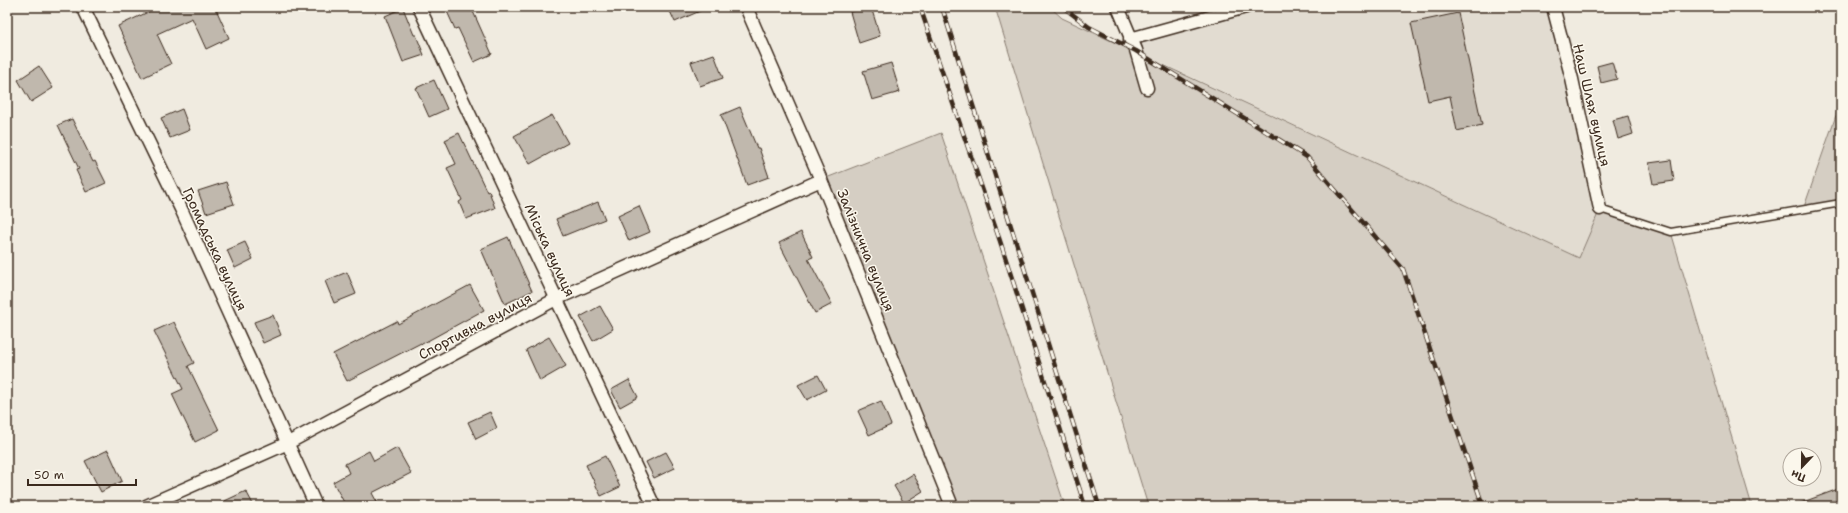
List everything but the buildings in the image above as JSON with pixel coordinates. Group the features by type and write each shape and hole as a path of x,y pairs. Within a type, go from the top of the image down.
{"street":[{"name":"Громадська вулиця","path":"83,7 182,211 316,506"},
{"name":"Міська вулиця","path":"420,7 654,506"},
{"name":"Залізнична вулиця","path":"746,7 821,180 952,506"},
{"path":"1118,7 1130,39 1136,50 1147,88"},
{"path":"1130,39 1246,7"},
{"name":"Наш Шлях вулиця","path":"1553,7 1572,79 1600,209"},
{"name":"Спортивна вулиця","path":"146,506 288,443 556,299 821,180"}],"lane":[{"path":"1600,209 1670,232 1841,203"}],"shaded area":[{"path":"995,7 1050,7 1062,18 1579,258 1600,209 1671,232 1752,506 1148,506"},
{"path":"1246,7 1553,7 1600,209 1579,258 1136,51 1130,39"},
{"path":"1841,101 1841,203 1803,210"},
{"path":"941,133 1065,506 952,506 821,180"}],"railway":[{"path":"920,7 1000,241 1085,506"},
{"path":"942,7 1099,506"},
{"path":"1063,7 1089,27 1136,51 1307,157 1403,269 1483,506"}]}
